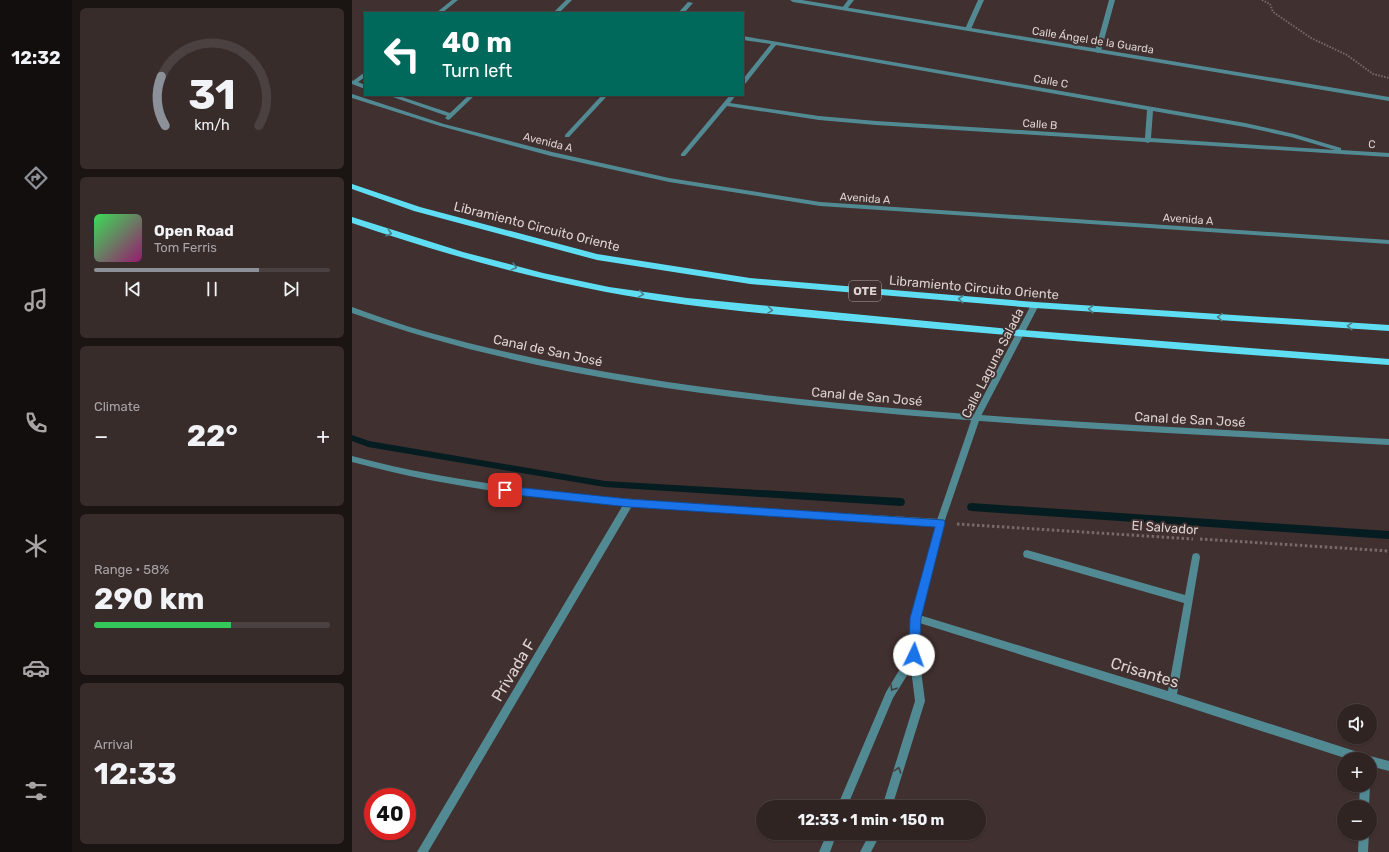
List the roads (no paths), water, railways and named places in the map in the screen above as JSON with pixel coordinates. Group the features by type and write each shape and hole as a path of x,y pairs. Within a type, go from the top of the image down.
{"main road":[{"name":"Libramiento Circuito Oriente","path":"352,186 418,209 597,257 750,281 1035,305 1389,328"},
{"name":"OTE","path":"352,220 397,235 571,282 752,309 1020,334 1389,362"}],"street":[{"path":"440,12 455,0"},
{"path":"557,12 569,0"},
{"name":"Calle Ángel de la Guarda","path":"793,0 1389,99"},
{"path":"846,8 851,0"},
{"path":"968,29 982,0"},
{"path":"1098,51 1112,0"},
{"path":"682,12 690,3"},
{"name":"Calle C","path":"744,38 1150,108 1292,135 1353,153"},
{"path":"744,82 775,43"},
{"path":"353,83 364,75"},
{"path":"353,83 364,87"},
{"name":"Avenida A","path":"352,96 442,125 551,154 669,180 820,204 1389,242"},
{"path":"393,96 451,115"},
{"path":"442,125 471,96"},
{"path":"566,136 604,96"},
{"path":"683,155 732,96"},
{"name":"Calle B","path":"726,104 819,118 876,123 1353,153"},
{"path":"1148,141 1150,108"},
{"name":"C","path":"1353,153 1389,155"},
{"name":"Calle Laguna Salada","path":"889,800 920,701 914,655 916,618 940,523 976,418 1035,305"},
{"name":"Canal de San José","path":"352,310 425,335 530,360 643,381 773,400 976,418 1389,442"},
{"path":"352,460 492,488 629,503 940,523"},
{"name":"Privada F","path":"422,852 629,503"},
{"path":"1027,554 1189,600"},
{"path":"1172,697 1196,557"},
{"name":"Crisantes","path":"916,618 1172,697 1342,752"},
{"path":"845,800 889,695 914,655"},
{"path":"1377,763 1389,766"},
{"path":"824,852 829,840"},
{"path":"865,852 872,840"},
{"path":"1363,852 1364,840"}],"waterway":[{"path":"352,438 368,444 605,484 901,502"},
{"path":"971,507 1389,535"}]}
